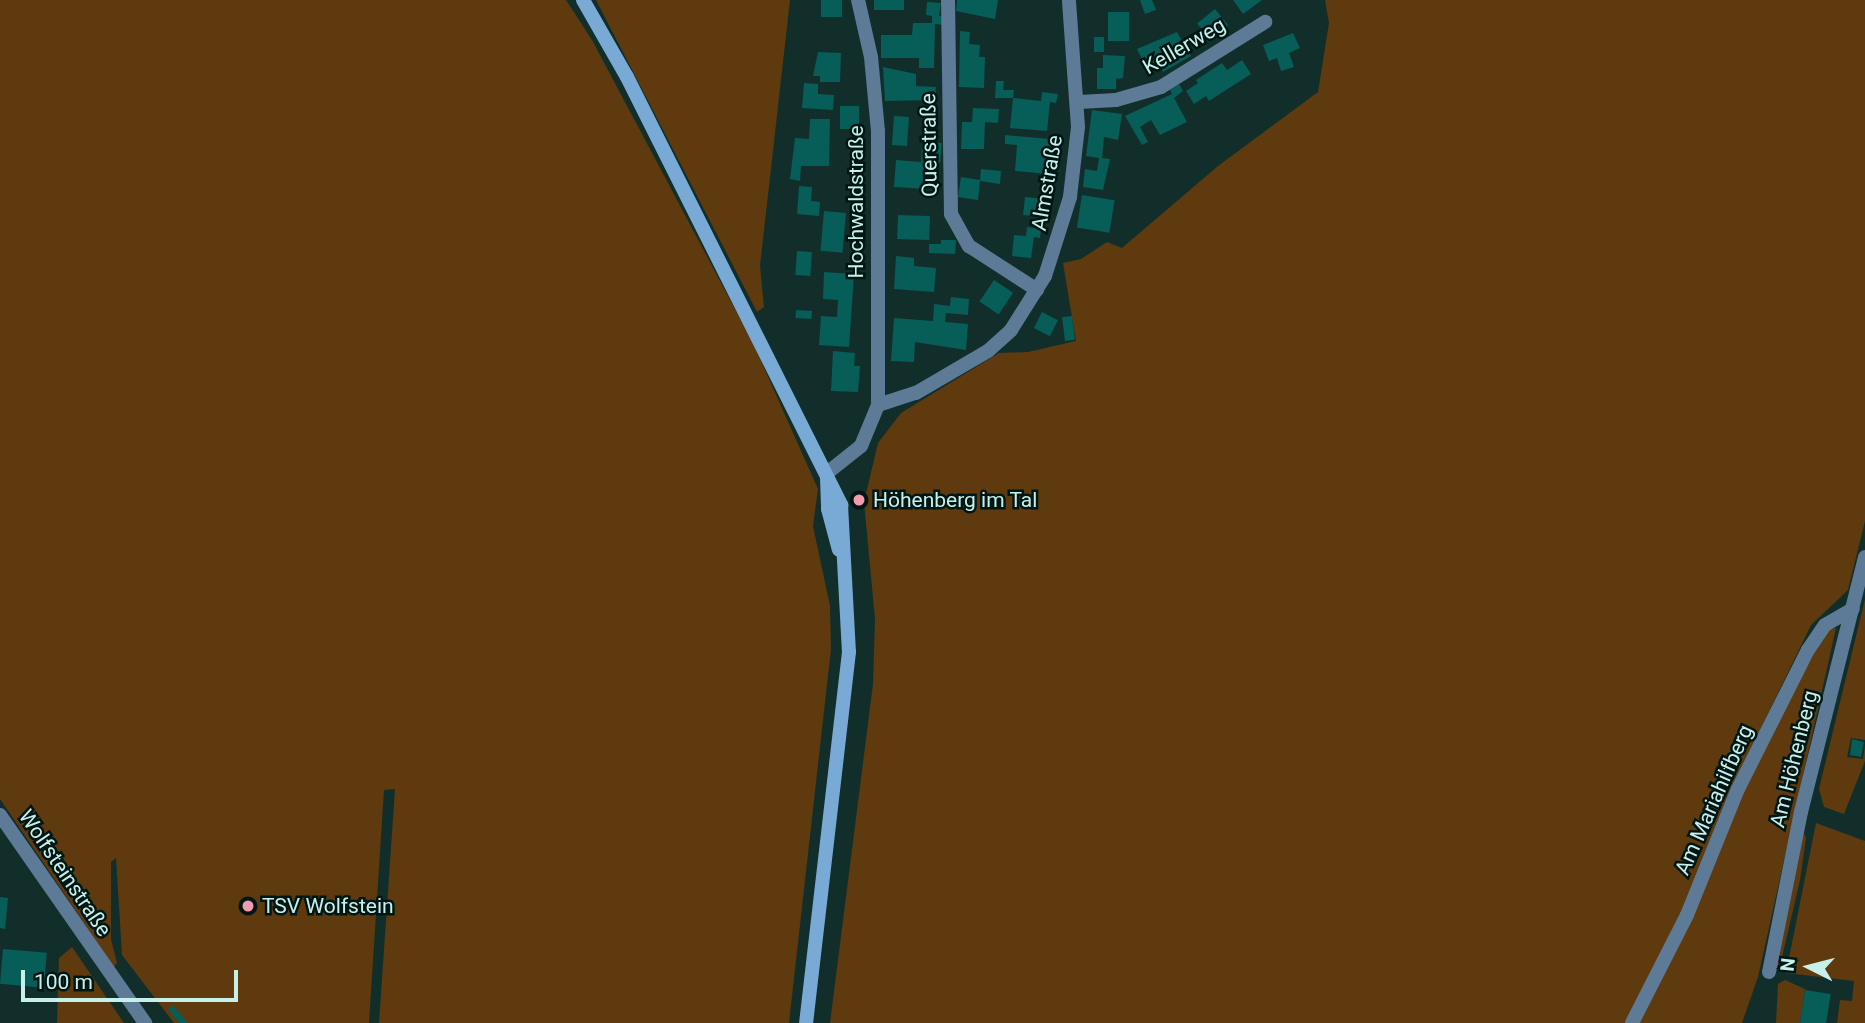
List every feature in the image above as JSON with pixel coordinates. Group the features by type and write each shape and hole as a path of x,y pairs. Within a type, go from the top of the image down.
{"main road":[{"path":"583,0 627,77 841,505 849,652 806,1023"}],"street":[{"name":"Hochwaldstraße","path":"858,0 871,57 878,131 878,405"},
{"name":"Querstraße","path":"948,0 951,214 969,246 1037,290"},
{"name":"Almstraße","path":"878,405 916,393 988,351 1011,330 1037,290 1055,252 1070,197 1079,103 1069,0"},
{"name":"Kellerweg","path":"1079,103 1116,100 1161,87 1265,22"},
{"path":"827,473 858,451 878,405"},
{"name":"Am Höhenberg","path":"1769,972 1801,812 1865,557"},
{"name":"Am Mariahilfberg","path":"1632,1023 1687,915 1750,764 1808,650 1825,625 1853,609"},
{"name":"Wolfsteinstraße","path":"0,815 145,1023"}],"shaded area":[{"path":"0,0 566,0 592,40 753,343 818,489 813,526 830,606 831,649 789,1023 379,1023 395,789 384,790 369,1023 174,1023 122,955 116,858 111,862 111,939 117,963 114,967 0,799"},
{"path":"596,0 790,0 760,266 764,307 757,312"},
{"path":"1325,0 1865,0 1865,521 1848,590 1811,625 1760,730 1770,735 1822,639 1829,629 1836,628 1758,977 1742,1023 830,1023 873,684 875,619 864,502 878,443 901,413 999,353 1028,352 1076,341 1063,263 1081,259 1107,242 1122,248 1218,166 1318,92 1329,23"},
{"path":"1865,599 1865,740 1851,738 1847,757 1863,759 1865,745 1865,761 1844,814 1824,807 1819,789"},
{"path":"1816,823 1865,841 1865,1023 1837,1023 1840,1000 1852,1001 1854,981 1786,973"},
{"path":"1802,829 1806,838 1800,880 1780,966 1775,965"},
{"path":"72,947 124,1023 57,1023 59,958"},
{"path":"1785,980 1805,989 1800,1023 1776,1023 1778,984"}],"building":[{"path":"821,0 842,0 842,17 821,17"},
{"path":"874,0 904,0 904,10 874,10"},
{"path":"957,0 998,0 995,19 956,11"},
{"path":"1140,0 1152,0 1156,10 1145,14"},
{"path":"1233,0 1262,0 1243,14"},
{"path":"927,2 941,3 939,16 946,17 945,25 935,24 934,68 919,68 919,58 881,58 881,35 912,35 913,23 932,23 932,16 926,15"},
{"path":"1215,9 1228,25 1210,40 1197,23"},
{"path":"1108,12 1129,12 1129,41 1108,41"},
{"path":"960,31 970,32 969,44 980,45 979,57 985,57 984,88 959,87"},
{"path":"1177,32 1191,56 1163,72 1158,61 1146,67 1137,49"},
{"path":"1293,33 1300,48 1289,53 1294,67 1281,71 1277,58 1269,61 1263,45"},
{"path":"1094,37 1104,37 1104,52 1094,52"},
{"path":"818,52 841,53 840,82 820,82 820,76 813,76"},
{"path":"1103,55 1125,56 1123,78 1116,79 1116,89 1097,89 1097,68 1103,68"},
{"path":"1242,60 1251,74 1209,101 1206,96 1194,104 1186,91 1198,83 1196,80 1222,63 1227,70"},
{"path":"883,67 916,74 916,86 936,87 935,100 885,101"},
{"path":"996,81 1004,81 1003,90 1014,90 1013,98 995,98"},
{"path":"804,83 818,84 818,94 834,95 833,110 802,108"},
{"path":"1179,84 1183,91 1174,98 1187,122 1160,135 1151,120 1140,127 1148,142 1142,145 1125,116 1172,94 1170,90"},
{"path":"1042,92 1058,94 1056,103 1050,102 1047,131 1010,128 1013,98 1041,101"},
{"path":"840,106 859,106 859,129 840,129"},
{"path":"973,108 999,109 998,123 985,122 984,149 961,149 962,122 972,122"},
{"path":"1092,110 1122,114 1118,140 1104,137 1102,158 1110,159 1103,190 1083,187 1085,169 1097,171 1099,158 1086,156"},
{"path":"894,116 909,117 907,146 892,145"},
{"path":"810,119 830,119 829,166 801,166 800,181 790,179 795,138 809,139"},
{"path":"1005,135 1050,139 1047,174 1015,171 1017,145 1005,144"},
{"path":"922,142 942,143 940,163 929,162 927,189 894,187 896,160 921,162"},
{"path":"981,169 1001,171 1000,184 980,181 978,200 958,197 961,177 980,180"},
{"path":"799,186 812,187 811,201 820,202 819,216 797,214"},
{"path":"1082,195 1115,200 1109,233 1077,228"},
{"path":"1025,197 1044,199 1042,217 1023,215"},
{"path":"824,211 846,213 842,253 821,251"},
{"path":"898,215 930,216 929,240 897,239"},
{"path":"1027,227 1041,229 1040,238 1034,237 1031,258 1012,256 1014,235 1026,236"},
{"path":"941,240 956,240 955,254 929,253 929,244 941,244"},
{"path":"797,251 812,252 810,276 795,275"},
{"path":"896,256 914,258 914,266 936,268 934,292 894,289"},
{"path":"824,272 854,274 849,347 819,345 821,316 837,317 838,300 823,299"},
{"path":"994,280 1013,293 999,314 979,302"},
{"path":"951,297 969,299 968,315 946,313 945,322 968,324 966,350 915,342 914,362 891,361 894,318 933,321 934,304 950,306"},
{"path":"796,310 812,311 811,319 795,318"},
{"path":"1042,312 1058,320 1050,336 1034,328"},
{"path":"1072,316 1075,340 1065,341 1062,317"},
{"path":"833,351 855,353 854,366 860,366 858,392 831,391"},
{"path":"1852,739 1864,742 1861,757 1850,755"},
{"path":"0,897 8,898 5,929 0,928"},
{"path":"3,949 47,953 44,988 0,984"},
{"path":"1805,990 1831,994 1826,1023 1800,1023"},
{"path":"173,1005 188,1023 179,1023 168,1009"}],"place":[{"name":"Höhenberg im Tal","path":"859,500"},
{"name":"TSV Wolfstein","path":"248,906"}]}
